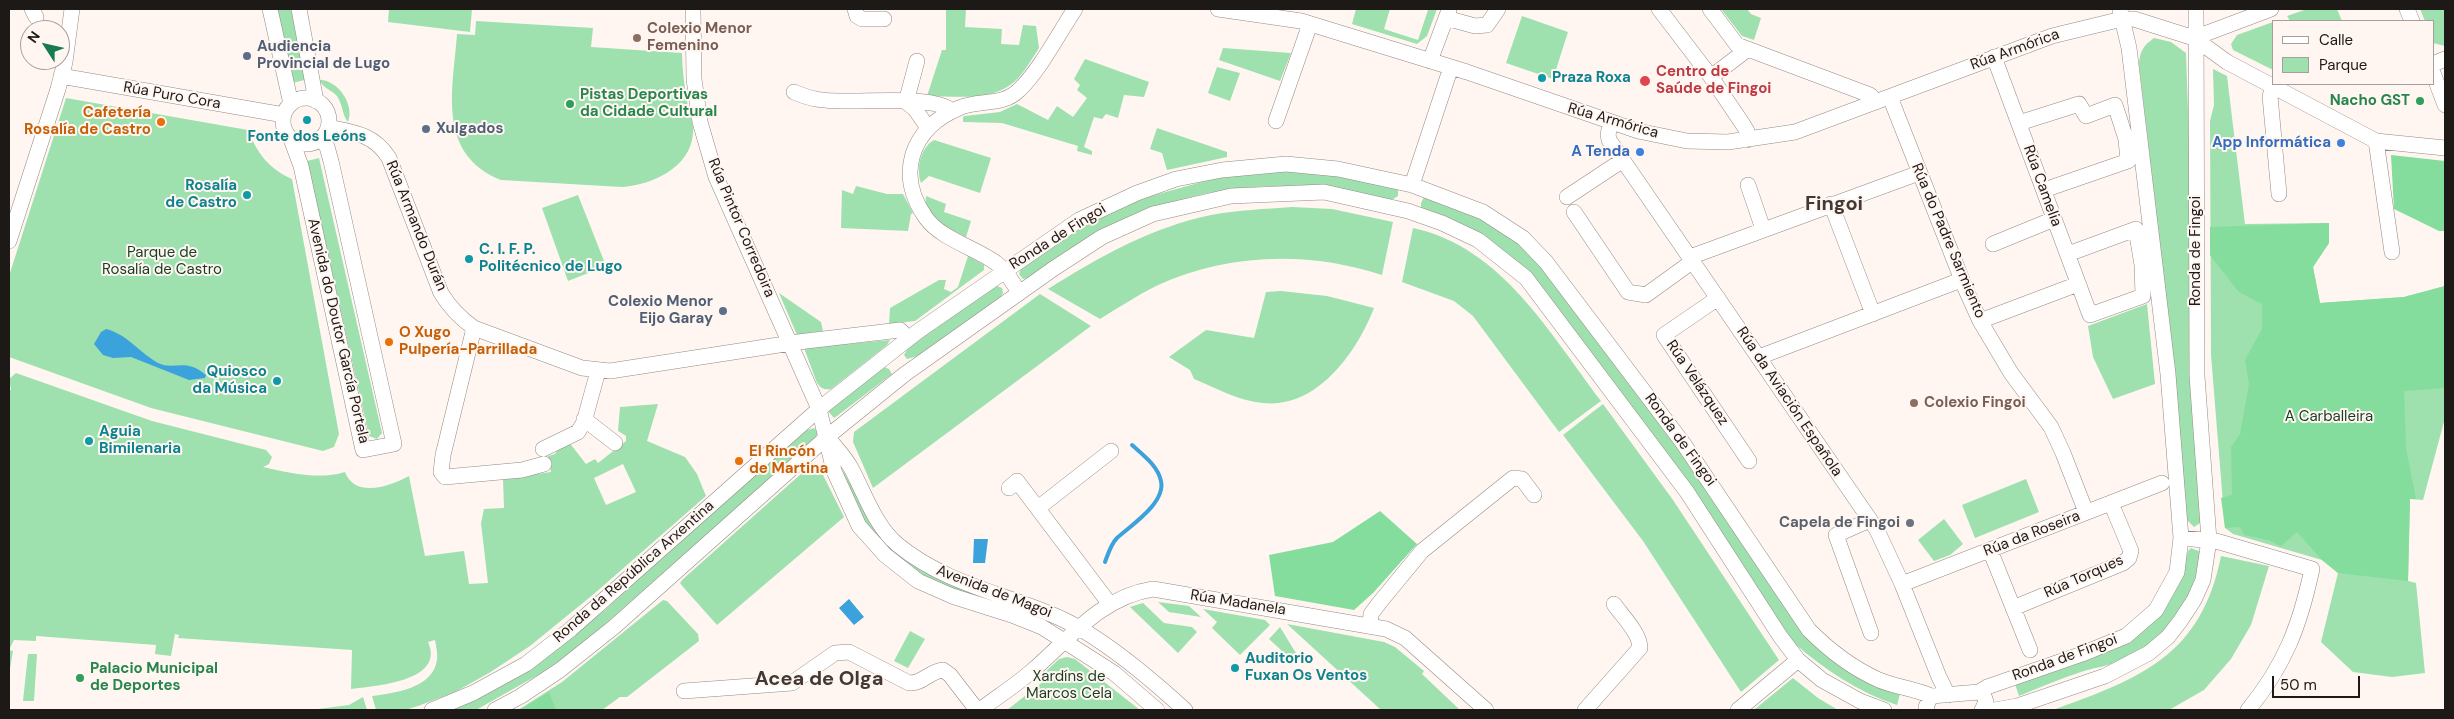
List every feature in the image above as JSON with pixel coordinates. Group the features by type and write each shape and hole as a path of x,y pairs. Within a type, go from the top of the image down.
{"street":[{"path":"9,241 60,76 72,9"},
{"path":"270,9 287,109 284,128 291,139 303,144 310,144 324,133 328,115 316,101 299,9"},
{"name":"Rúa Pintor Corredoira","path":"693,9 694,79 700,122 716,177 819,409"},
{"path":"856,9 857,16 862,19 884,19"},
{"path":"1004,271 992,260 949,236 927,220 916,202 910,186 909,168 916,143 928,128 952,111 961,107 1002,100 1019,91 1075,9"},
{"name":"Rúa Armórica","path":"1218,9 1292,19 1310,24 1430,60 1638,132 1687,141 1728,142 1794,132 2052,36 2121,14"},
{"path":"1430,60 1448,13 1475,26 1487,24 1498,9"},
{"path":"1659,9 1711,77 1747,130 1747,140"},
{"path":"1710,9 1737,45 1883,100"},
{"name":"Ronda de Fingoi","path":"1995,710 2017,706 2105,676 2149,652 2168,637 2194,600 2203,580 2210,540 2197,376 2197,82 2194,38 2196,9"},
{"path":"2194,38 2271,9"},
{"path":"2121,14 2194,38 2227,62 2376,141 2445,148"},
{"name":"Ronda de Fingoi","path":"819,409 890,353 1004,271 1097,210 1137,193 1185,178 1222,170 1286,164 1338,169 1412,186 1483,212 1523,238 1546,262 1683,443 1791,604 1815,636 1847,663 1929,703 1948,695 1979,692 2126,636 2156,610 2177,572 2181,538 2168,374 2129,48 2121,14"},
{"path":"1276,120 1310,24"},
{"path":"1711,77 1748,49"},
{"name":"Rúa Camelia","path":"1994,57 2090,315 2143,296 2142,265 2136,229 2068,254"},
{"path":"906,102 917,61"},
{"path":"1406,210 1450,67"},
{"name":"Rúa Puro Cora","path":"60,76 287,109"},
{"path":"2434,76 2445,106"},
{"path":"2274,87 2270,96 2279,194"},
{"path":"794,92 817,100 886,100 944,104 952,111"},
{"path":"287,109 306,99 316,101"},
{"name":"Rúa do Padre Sarmiento","path":"1883,100 1920,173 1961,280 1980,320 2011,373 2050,427 2086,512"},
{"path":"906,102 915,109 928,128"},
{"path":"2019,123 2079,104 2086,116 2115,105 2126,139 2128,161 2044,190"},
{"name":"Rúa da Aviación Española","path":"1611,123 1608,134 1609,140 1870,520 1902,584 1938,677 1948,695"},
{"name":"Rúa Armando Durán","path":"324,133 358,133 372,139 382,147 389,158 441,293 450,307 474,328 582,368 598,371 900,330 903,333"},
{"name":"Avenida do Doutor García Portela","path":"291,139 301,166 363,450 394,444 324,133"},
{"path":"2376,141 2392,252"},
{"path":"1567,197 1623,160"},
{"path":"1574,212 1628,292 1646,294 1691,259 1763,229 1920,173"},
{"path":"1748,185 1763,229"},
{"name":"Ronda de Fingoi","path":"827,437 905,374 1020,292 1102,237 1154,214 1231,196 1324,192 1406,210 1478,240 1526,278 1687,492 1780,636 1798,660 1822,680 1860,701 1884,710"},
{"path":"1831,204 1873,314"},
{"path":"1993,244 2054,219"},
{"name":"Ronda de Fingoi","path":"1004,271 1020,292"},
{"path":"1759,357 1961,280"},
{"path":"1980,320 2078,284"},
{"name":"Rúa Velázquez","path":"1718,298 1664,335 1749,460"},
{"path":"474,328 443,455 441,472 446,477 522,470 544,456 578,432 584,419 598,371"},
{"path":"890,353 905,374"},
{"path":"819,409 827,437"},
{"name":"Ronda da República Arxentina","path":"432,710 473,693 526,664 572,629 788,439 819,409"},
{"path":"584,419 615,443"},
{"name":"Ronda da República Arxentina","path":"495,710 521,696 560,670 614,627 827,437"},
{"name":"Avenida de Magoi","path":"827,437 850,467 877,521 896,544 945,575 1054,615 1079,628 1157,684 1185,710"},
{"name":"Avenida de Magoi","path":"827,437 834,470 851,511 859,526 885,555 918,581 952,596 1012,615 1064,639 1114,673 1157,710"},
{"path":"1038,508 1111,451"},
{"path":"1370,625 1371,614 1422,551 1494,493 1513,478 1522,479 1534,495"},
{"path":"1009,488 1017,481 1109,603"},
{"name":"Rúa da Roseira","path":"1902,584 2162,483"},
{"name":"Rúa Torques","path":"2013,608 2123,563 2129,558 2131,551 2111,502"},
{"path":"1870,520 1836,535 1871,633"},
{"path":"2181,538 2210,540 2312,569 2304,609 2286,653 2264,690 2248,710"},
{"path":"1990,550 2030,650"},
{"name":"Rúa Madanela","path":"1079,628 1109,603 1134,592 1153,589 1370,625 1386,629 1405,638 1486,710"},
{"path":"1585,710 1637,654 1640,648 1640,642 1636,635 1614,604"},
{"path":"684,691 792,683 835,653 849,652 909,683 916,684 935,671 944,670 979,710 1031,671 1064,639 1079,628"},
{"path":"1738,710 1798,660"},
{"path":"1979,692 1986,702 1982,710"}],"green space":[{"path":"276,9 291,9 305,80 292,83"},
{"path":"389,9 472,9 470,32 388,22"},
{"path":"946,9 966,9 965,27 1002,29 1001,44 1019,45 1023,25 1036,26 1039,48 1019,77 999,91 964,97 927,96 942,50 946,50"},
{"path":"1356,9 1390,9 1384,29 1418,40 1428,10 1424,9 1437,9 1427,36 1417,44 1352,24"},
{"path":"1721,9 1747,9 1751,14 1761,18 1754,40 1742,36"},
{"path":"2307,9 2337,9 2342,20 2289,20 2287,16"},
{"path":"2420,9 2445,9 2445,46 2434,43 2434,20 2425,20"},
{"path":"1522,16 1568,32 1553,79 1506,63"},
{"name":"Pistas Deportivas da Cidade Cultural","path":"476,21 593,28 591,47 682,53 685,87 693,130 691,145 685,156 677,165 657,178 645,183 622,187 501,180 480,169 466,154 457,137 453,118 452,98 457,34 475,35"},
{"path":"2272,22 2272,70 2233,50 2231,44 2237,35"},
{"path":"2154,38 2171,42 2186,53 2202,517 2200,523 2194,527 2187,520 2172,347 2139,64 2143,49"},
{"path":"1223,48 1291,53 1280,81 1219,60"},
{"path":"1085,59 1149,82 1144,97 1124,95 1118,118 1106,114 1102,119 1094,117 1084,147 1092,151 1092,155 1077,151 1078,146 1002,123 963,122 963,117 965,116 1000,112 1017,104 1048,120 1057,106 1073,117 1087,98 1077,90 1080,85 1074,79"},
{"path":"1217,67 1240,73 1230,101 1208,93"},
{"name":"A Carballeira","path":"2213,69 2227,76 2245,224 2329,223 2329,243 2313,267 2320,303 2404,297 2445,286 2445,418 2423,500 2410,499 2408,581 2416,583 2425,673 2392,677 2353,672 2321,642 2338,573 2322,560 2233,534 2225,528 2211,355 2210,121 2214,105"},
{"path":"320,80 333,84 347,101 350,115 348,122 337,96 323,85"},
{"name":"Parque de Rosalía de Castro","path":"66,98 248,130 255,146 270,165 292,179 339,434 334,447 323,451 151,408 9,357 9,276"},
{"path":"1157,128 1227,152 1227,157 1167,170 1162,153 1150,149"},
{"path":"934,140 991,158 980,193 929,176 921,183 919,172 920,159 925,148"},
{"path":"2391,155 2445,161 2445,231 2439,231 2394,209"},
{"path":"319,158 382,433 377,439 369,436 307,161"},
{"path":"1288,171 1341,176 1393,186 1398,190 1398,196 1387,200 1324,188 1292,186 1260,187 1198,195 1132,217 1028,278 1023,279 1019,274 1021,268 1092,220 1126,203 1227,175"},
{"path":"856,186 887,194 903,194 913,213 911,214 908,231 841,228 842,190 853,194"},
{"path":"578,195 606,266 568,281 542,208"},
{"path":"926,196 946,204 944,212 971,221 966,237 933,216 928,210"},
{"path":"1424,197 1468,212 1493,225 1515,240 1532,256 1559,288 1689,460 1794,621 1900,694 1897,705 1855,687 1794,643 1537,284 1421,208"},
{"path":"1292,207 1332,209 1393,222 1382,275 1354,267 1297,259 1239,262 1183,275 1156,286 1100,319 1048,289 1127,244 1168,227 1221,213"},
{"name":"A Carballeira","path":"2329,223 2329,243 2313,267 2320,303 2404,297 2445,286 2445,388 2404,391 2406,448 2416,499 2410,499 2408,581 2338,573 2322,560 2297,532 2281,546 2268,540 2244,535 2240,527 2225,528 2221,498 2232,495 2231,447 2240,434 2249,384 2245,360 2262,329 2262,304 2239,292 2210,255 2210,227"},
{"path":"1413,228 1445,238 1473,254 1498,273 1543,322 1601,401 1559,432 1473,316 1454,301 1402,282"},
{"path":"968,256 984,265 984,270 915,321 889,324 890,308 939,280 946,280 944,289 951,292 958,287"},
{"path":"995,285 1002,288 1003,293 1000,298 918,356 907,359 904,355 908,348"},
{"path":"1281,291 1327,296 1374,308 1367,325 1346,359 1317,387 1301,397 1283,402 1263,403 1245,400 1194,379 1190,370 1169,357 1206,330 1254,338 1266,292"},
{"path":"779,293 821,322 823,331 797,335"},
{"path":"1040,294 1091,326 873,488 853,442 854,432"},
{"path":"2147,304 2155,384 2113,399 2093,357 2088,326"},
{"path":"890,340 887,345 831,389 822,388 817,383 804,348"},
{"path":"882,366 889,369 892,374 834,418 828,411"},
{"path":"16,373 152,421 266,450 272,457 269,464 263,467 314,476 345,472 350,480 365,488 383,486 409,476 425,556 464,551 469,584 488,583 481,523 484,509 504,508 503,479 551,472 548,456 555,454 560,446 568,441 586,464 595,459 598,463 626,441 626,436 618,431 620,407 658,404 647,441 685,457 697,474 706,496 595,593 530,646 489,673 455,692 405,710 376,710 372,696 402,691 421,683 428,677 434,669 437,660 435,640 428,642 431,655 427,666 417,674 390,683 351,689 352,650 178,638 179,635 175,634 171,656 155,654 156,645 36,636 36,641 14,640 9,650 9,390 11,390 9,379","holes":["623,464 636,492 606,505 594,478"]},
{"path":"1603,404 1673,500 1779,660 1741,692 1643,541 1563,435"},
{"path":"814,428 818,432 816,440 793,458 579,647 545,671 476,710 446,710 540,661 605,610 684,537 807,430"},
{"path":"811,468 821,471 844,517 717,625 680,583 802,473"},
{"path":"843,471 869,516 886,538 1015,608 959,594 903,565 869,530 839,472"},
{"path":"2026,479 2039,512 1975,538 1962,505"},
{"path":"1380,511 1417,544 1373,593 1354,610 1275,596 1269,555 1333,542"},
{"path":"1944,519 1963,544 1950,555 1934,561 1918,540"},
{"path":"2191,548 2201,552 2192,587 2176,617 2152,642 2121,661 2076,674 2019,696 2015,684 2158,616 2176,585 2188,551"},
{"path":"2221,556 2269,566 2251,625 2231,659 2204,690 2169,710 2053,710 2140,674 2182,640 2199,618 2212,590"},
{"path":"663,600 667,601 698,634 699,641 627,697 620,697 602,710 518,710 562,682"},
{"path":"1158,602 1189,606 1201,617 1169,612"},
{"path":"1143,603 1164,623 1192,627 1197,632 1178,653 1130,607"},
{"path":"1203,609 1265,620 1270,625 1240,655 1212,628 1217,622"},
{"path":"1287,624 1384,642 1395,647 1424,671 1422,674 1460,710 1381,710"},
{"path":"1280,627 1299,658 1295,663 1269,639"},
{"path":"910,631 925,639 908,668 894,661"},
{"path":"9,650 13,651 9,675"},
{"path":"28,654 37,654 34,701 23,701"},
{"name":"Xardíns de Marcos Cela","path":"1067,657 1075,659 1140,710 1007,710 1044,681 1041,676 1059,659"},
{"path":"1793,678 1818,698 1838,710 1755,709"},
{"path":"549,692 556,710 520,710"},
{"path":"363,697 367,710 310,710 349,705"}],"water":[{"path":"106,329 114,331 127,339 158,363 169,366 186,365 199,370 206,375 205,378 189,380 131,357 113,358 103,355 94,344 101,332"},
{"path":"974,539 988,539 985,563 973,563"},
{"path":"849,599 864,617 854,625 839,608"}],"waterway":[{"path":"1105,562 1115,540 1153,506 1161,489 1161,481 1157,470 1132,445"}],"place":[{"name":"Colexio Menor Femenino","path":"637,38"},
{"name":"Audiencia Provincial de Lugo","path":"247,56"},
{"name":"Praza Roxa","path":"1542,78"},
{"name":"Centro de Saúde de Fingoi","path":"1645,81"},
{"name":"Nacho GST","path":"2420,101"},
{"name":"Pistas Deportivas da Cidade Cultural","path":"570,104"},
{"name":"Fonte dos Leóns","path":"307,120"},
{"name":"Cafetería Rosalía de Castro","path":"161,122"},
{"name":"Xulgados","path":"426,129"},
{"name":"App Informática","path":"2341,143"},
{"name":"A Tenda","path":"1640,152"},
{"name":"Rosalía de Castro","path":"247,195"},
{"name":"C. I. F. P. Politécnico de Lugo","path":"469,259"},
{"name":"Colexio Menor Eijo Garay","path":"723,311"},
{"name":"O Xugo Pulpería-Parrillada","path":"389,342"},
{"name":"Quiosco da Música","path":"277,381"},
{"name":"Colexio Fingoi","path":"1914,403"},
{"name":"Aguia Bimilenaria","path":"89,441"},
{"name":"El Rincón de Martina","path":"739,461"},
{"name":"Capela de Fingoi","path":"1910,523"},
{"name":"Auditorio Fuxan Os Ventos","path":"1235,668"},
{"name":"Palacio Municipal de Deportes","path":"80,678"}],"district":[{"name":"Fingoi","path":"1834,205"},
{"name":"Acea de Olga","path":"819,680"}]}
